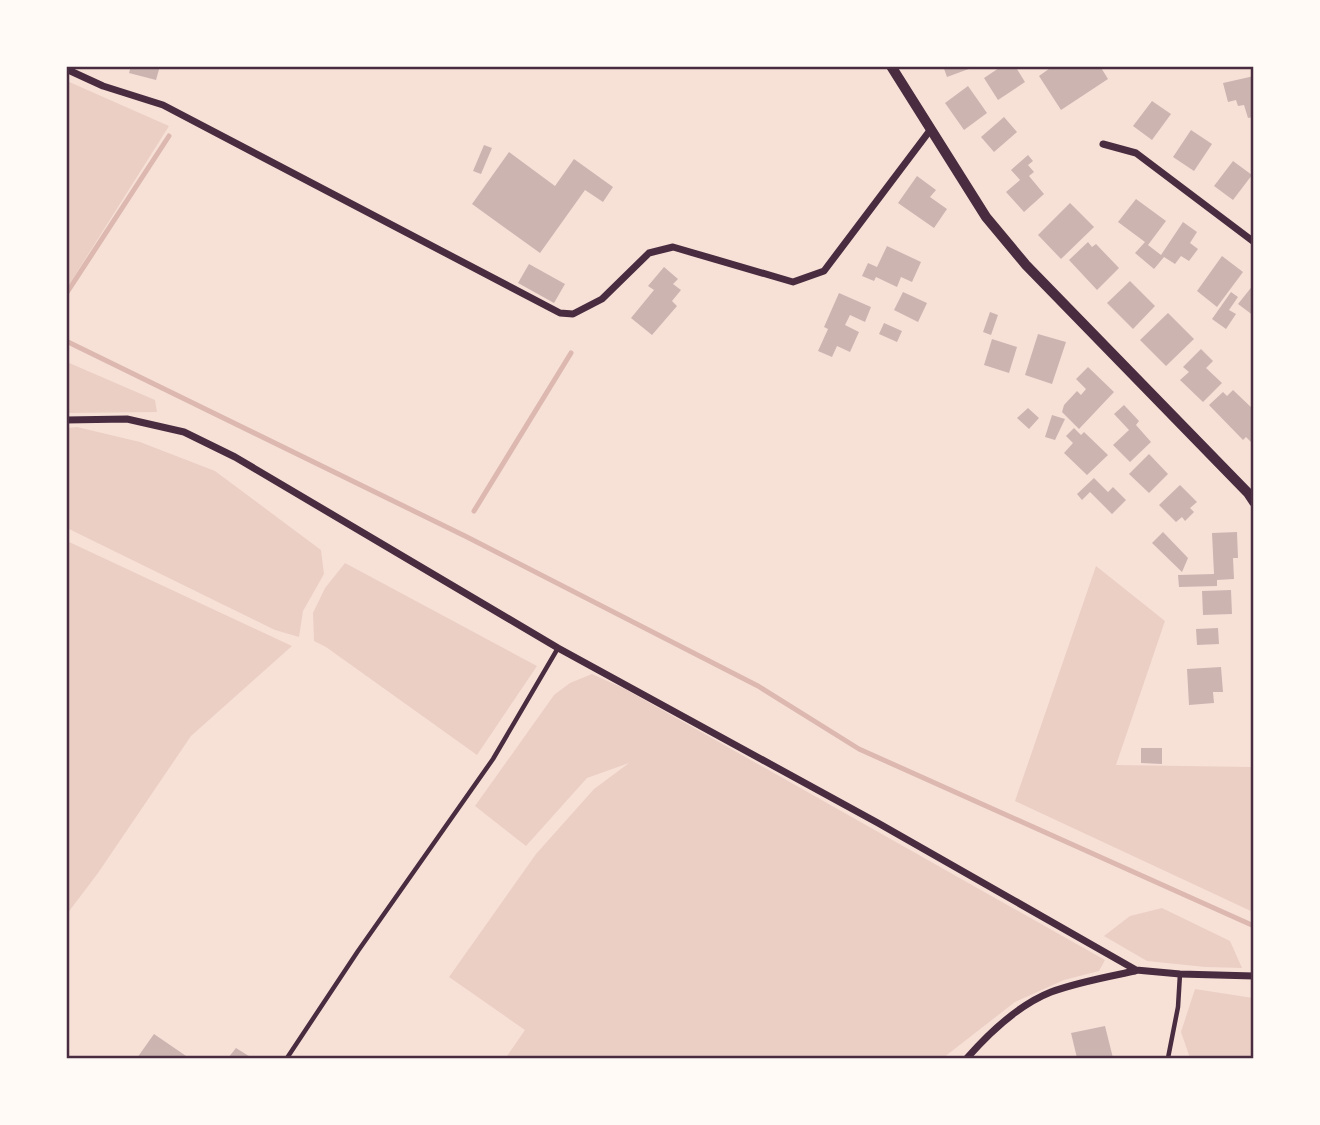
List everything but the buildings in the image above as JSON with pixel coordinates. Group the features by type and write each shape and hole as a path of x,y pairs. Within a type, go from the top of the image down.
{"street":[{"path":"891,66 986,217 1026,265 1254,502"},
{"path":"66,68 103,86 163,105 560,313 573,314 603,299 649,254 673,247 793,282 824,271 931,129"},
{"path":"1103,144 1136,153 1254,242"},
{"path":"66,420 127,419 184,432 235,457 558,648 878,823 1136,970"},
{"path":"967,1059 989,1033 1018,1011 1049,993 1136,970 1254,976"}],"lane":[{"path":"287,1059 350,962 493,759 558,648"},
{"path":"1168,1059 1178,1007 1180,974"}],"shaded area":[{"path":"67,81 169,126 67,288"},
{"path":"67,362 155,400 157,412 67,413"},
{"path":"77,427 140,442 215,471 321,550 324,574 303,611 299,637 275,630 67,528 67,428"},
{"path":"67,541 292,646 191,736 67,914"},
{"path":"345,563 537,666 477,755 314,641 313,613 325,588"},
{"path":"1096,566 1165,621 1116,765 1252,767 1253,912 1015,801"},
{"path":"592,674 625,689 1105,960 1099,971 1064,980 1015,1002 943,1058 509,1058 507,1056 525,1030 449,977 536,854 594,789 629,763 587,778 526,846 475,806 554,695 570,683"},
{"path":"1162,908 1230,941 1242,968 1147,961 1104,936 1130,916"},
{"path":"1195,989 1253,998 1253,1058 1190,1058 1181,1032"}],"waterway":[{"path":"66,294 169,136"},
{"path":"66,341 467,537 758,686 859,749 1254,926"},
{"path":"474,511 571,353"}]}
